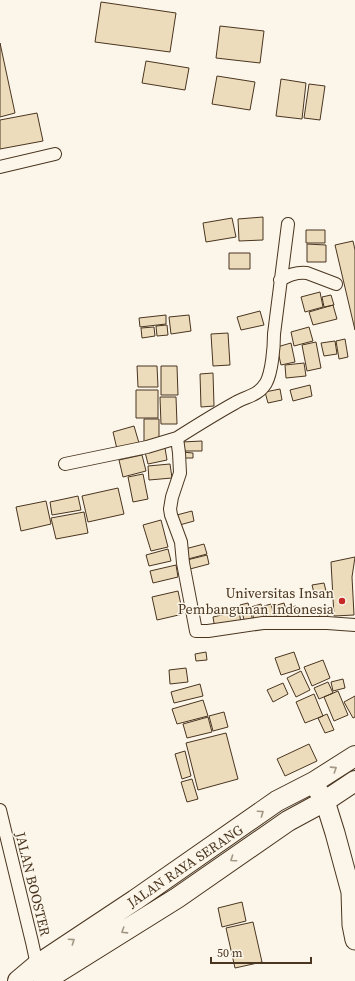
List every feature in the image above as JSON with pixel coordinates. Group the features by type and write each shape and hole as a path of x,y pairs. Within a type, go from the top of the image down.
{"highway":[{"name":"JALAN RAYA SERANG","path":"46,972 180,869 277,802 314,782 355,756"},
{"name":"JALAN RAYA SERANG","path":"18,981 46,972 177,898 288,821 325,801 355,781"}],"main road":[{"path":"314,782 325,801 353,892 352,925 355,940"}],"street":[{"path":"0,167 55,154"},
{"path":"65,464 147,447 177,438 237,402 255,394 265,384 269,378 274,347 280,280 288,224"},
{"path":"280,280 294,274 303,273 336,284"},
{"path":"177,438 180,473 172,497 170,509 181,542 196,631 208,631 263,623 327,623 355,625"},
{"name":"JALAN BOOSTER","path":"0,810 32,942 46,972"},
{"path":"32,942 46,972"}],"building":[{"path":"101,2 176,13 170,52 95,42"},
{"path":"220,26 264,31 260,63 216,58"},
{"path":"0,43 15,113 0,117"},
{"path":"146,61 189,68 185,90 142,83"},
{"path":"217,76 255,82 250,110 212,104"},
{"path":"281,79 306,83 302,119 276,116"},
{"path":"309,84 325,86 320,120 304,118"},
{"path":"37,113 43,141 0,149 0,120"},
{"path":"263,217 263,240 239,241 238,219"},
{"path":"232,218 236,237 206,242 203,223"},
{"path":"306,230 325,230 325,243 306,243"},
{"path":"353,241 355,250 355,330 335,245"},
{"path":"307,244 326,245 326,262 307,262"},
{"path":"229,253 250,253 250,269 229,269"},
{"path":"320,292 323,307 305,312 301,297"},
{"path":"331,295 334,305 324,307 322,297"},
{"path":"333,305 337,319 313,325 309,312"},
{"path":"260,311 264,325 241,330 237,317"},
{"path":"166,315 166,324 140,327 139,318"},
{"path":"189,315 191,331 171,334 169,317"},
{"path":"167,325 168,335 157,336 156,326"},
{"path":"154,327 155,336 142,338 141,328"},
{"path":"309,327 313,341 294,346 291,332"},
{"path":"228,333 230,365 213,366 211,334"},
{"path":"345,339 348,357 339,359 336,341"},
{"path":"335,341 337,354 324,356 321,343"},
{"path":"316,342 321,368 307,371 302,345"},
{"path":"291,343 295,362 281,365 277,347"},
{"path":"304,363 306,376 286,378 285,365"},
{"path":"137,366 157,366 158,387 138,387"},
{"path":"161,366 177,366 178,395 161,395"},
{"path":"213,373 214,406 201,407 200,374"},
{"path":"310,385 312,396 293,401 290,390"},
{"path":"280,389 282,400 268,403 265,392"},
{"path":"136,390 158,390 158,418 136,418"},
{"path":"160,397 176,397 177,424 161,424"},
{"path":"144,419 159,419 159,444 144,444"},
{"path":"134,426 139,443 117,449 113,432"},
{"path":"202,441 202,451 182,451 182,442"},
{"path":"165,448 167,460 148,464 145,452"},
{"path":"182,452 193,453 193,458 182,458"},
{"path":"142,455 146,471 123,477 119,460"},
{"path":"170,464 172,478 149,480 148,466"},
{"path":"143,474 148,499 133,502 128,477"},
{"path":"118,488 124,514 88,522 82,496"},
{"path":"78,496 81,510 52,515 50,502"},
{"path":"46,501 51,524 21,531 16,507"},
{"path":"192,511 194,521 176,526 173,516"},
{"path":"84,512 88,533 56,539 51,518"},
{"path":"161,520 168,547 151,551 143,525"},
{"path":"204,544 207,554 188,559 185,549"},
{"path":"168,549 171,561 149,566 146,555"},
{"path":"207,555 209,564 190,569 187,560"},
{"path":"355,557 352,577 354,615 334,616 331,562"},
{"path":"176,565 178,577 153,583 150,571"},
{"path":"324,583 326,591 314,593 312,585"},
{"path":"178,591 183,614 157,620 152,597"},
{"path":"248,603 253,621 245,623 240,605"},
{"path":"284,603 289,620 278,623 274,606"},
{"path":"261,604 264,617 254,620 251,607"},
{"path":"271,604 275,618 267,620 264,606"},
{"path":"296,606 299,617 290,620 287,608"},
{"path":"326,608 328,617 320,618 318,610"},
{"path":"239,611 241,623 215,629 213,617"},
{"path":"206,652 207,660 196,661 195,654"},
{"path":"294,652 300,669 281,675 275,658"},
{"path":"323,660 330,678 312,686 304,667"},
{"path":"186,668 188,682 170,684 169,670"},
{"path":"301,671 310,690 296,697 287,678"},
{"path":"343,679 345,688 333,691 331,682"},
{"path":"328,682 333,693 319,699 314,688"},
{"path":"283,683 288,694 273,702 267,690"},
{"path":"200,684 203,696 174,703 171,692"},
{"path":"338,691 348,715 334,721 324,697"},
{"path":"314,694 323,716 305,723 296,702"},
{"path":"355,696 355,717 353,718 344,702"},
{"path":"203,700 208,716 177,724 172,709"},
{"path":"224,712 228,727 213,731 209,716"},
{"path":"327,714 334,730 325,733 318,718"},
{"path":"208,717 212,732 187,738 183,724"},
{"path":"226,733 238,779 198,790 186,743"},
{"path":"309,744 317,761 285,776 277,759"},
{"path":"185,751 191,776 182,779 175,754"},
{"path":"192,779 198,799 187,802 181,782"},
{"path":"242,902 246,921 222,927 218,908"},
{"path":"253,922 262,962 235,968 226,928"}],"place":[{"name":"Universitas Insan Pembangunan Indonesia","path":"342,601"}]}
